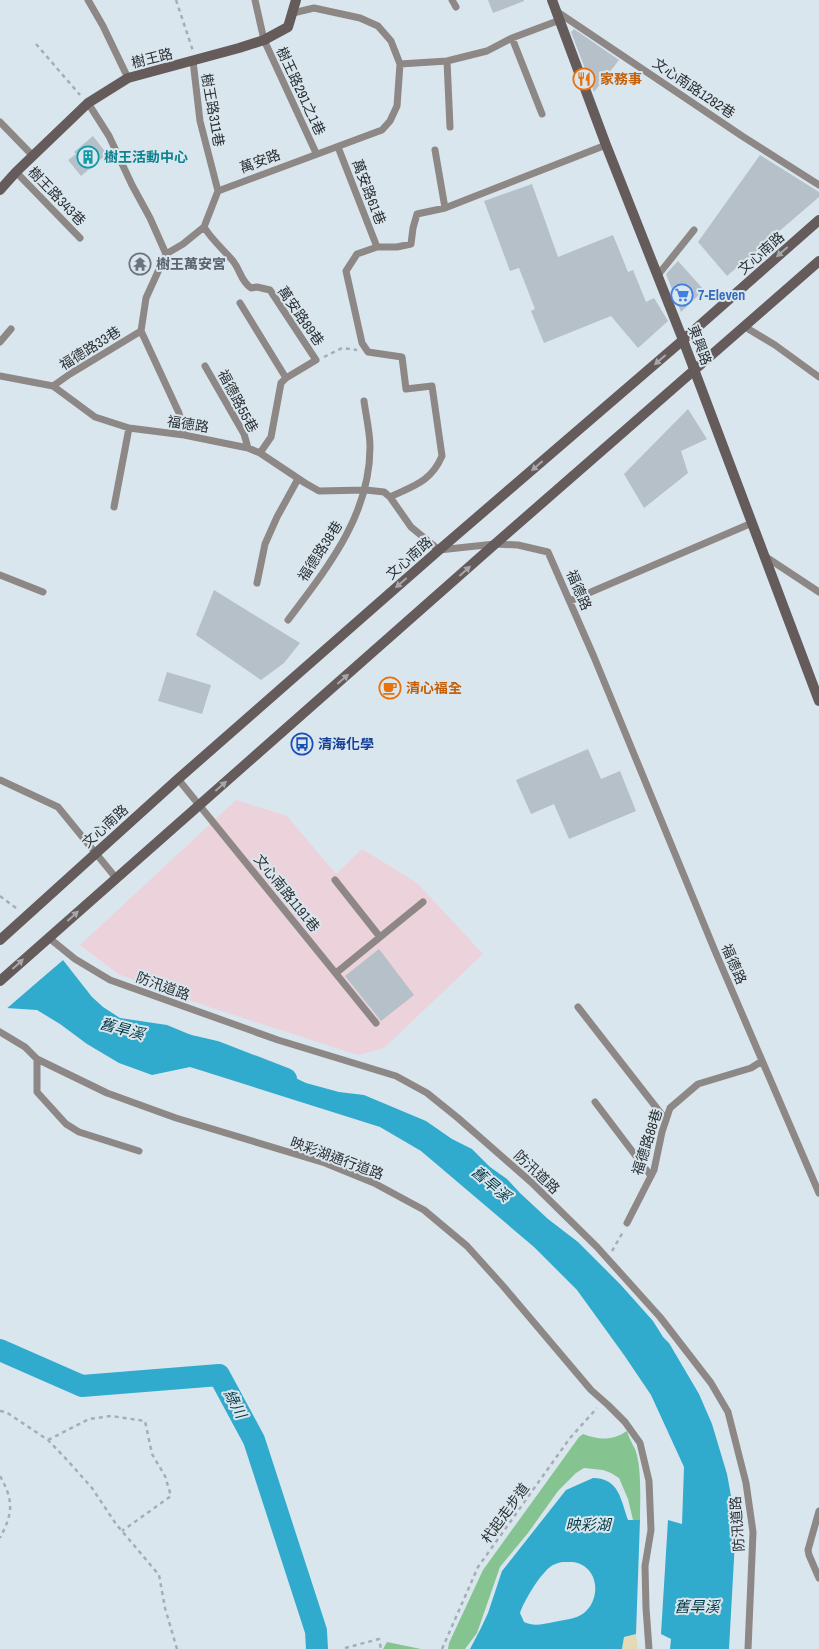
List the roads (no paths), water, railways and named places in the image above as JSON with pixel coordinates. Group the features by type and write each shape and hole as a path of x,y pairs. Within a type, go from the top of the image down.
{"main road":[{"name":"樹王路","path":"0,190 16,172 88,103 128,78 264,40 288,27 296,0"},
{"name":"東興路","path":"552,0 606,145 766,557 819,701"},
{"name":"文心南路","path":"0,940 178,779 438,550 683,340 819,220"},
{"path":"0,980 819,261"}],"lane":[{"path":"88,0 128,78"},
{"name":"樹王路291之1巷","path":"255,0 264,40 316,154"},
{"name":"萬安路","path":"218,191 382,130 390,121 397,106 400,64 391,40 378,26 360,18 314,8 293,13"},
{"path":"400,64 447,61 488,51 558,15"},
{"name":"文心南路1282巷","path":"558,15 819,185"},
{"path":"512,38 542,114"},
{"name":"樹王路311巷","path":"193,61 200,121 218,191"},
{"path":"447,61 450,127"},
{"path":"88,103 109,136 166,254"},
{"path":"0,122 33,156"},
{"path":"438,550 411,527 390,497 428,478 437,467 442,456 432,386 406,389 402,358 368,352 362,343 346,271 356,254 377,247 397,247 411,244 417,214 446,208 606,145"},
{"name":"萬安路61巷","path":"338,147 377,247"},
{"path":"435,150 446,208"},
{"name":"樹王路343巷","path":"16,172 80,238"},
{"path":"184,435 179,413 141,331 146,298 166,254 183,244 204,226 218,191"},
{"name":"萬安路89巷","path":"204,226 212,240 235,263 243,282 251,288 257,287 270,290 316,360 286,378"},
{"path":"658,275 694,230"},
{"path":"240,303 286,378 281,383 270,437 260,453"},
{"path":"745,327 775,345 819,377"},
{"path":"0,342 11,330"},
{"name":"福德路33巷","path":"53,386 141,331"},
{"name":"福德路55巷","path":"205,366 244,434 248,448"},
{"name":"福德路","path":"0,376 53,386 95,417 129,428 184,435 248,448 260,453 320,491 366,490 384,492 390,497"},
{"name":"福德路38巷","path":"288,620 349,532 366,490 370,447 364,401"},
{"path":"114,507 129,428"},
{"path":"257,583 266,544 277,517 298,478"},
{"path":"570,600 752,523"},
{"name":"福德路","path":"438,550 495,544 518,544 548,552 570,600 715,951 819,1193"},
{"path":"766,557 819,592"},
{"path":"0,575 42,592"},
{"name":"文心南路1191巷","path":"178,779 376,1022"},
{"path":"0,780 58,808 116,878"},
{"path":"334,880 380,937"},
{"path":"336,973 423,902"},
{"name":"防汛道路","path":"48,938 75,959 110,980 278,1040 396,1076 427,1093 531,1182 608,1259 672,1332 712,1383 728,1412 746,1483 752,1532 748,1649"},
{"path":"578,1007 666,1120"},
{"name":"映彩湖通行道路","path":"0,1032 25,1047 36,1059 107,1093 176,1118 325,1164 366,1179 424,1210 467,1246 591,1390 624,1422 640,1443 649,1481 651,1530 645,1566 649,1649"},
{"path":"36,1059 37,1092 66,1124 79,1132 139,1151"},
{"name":"福德路88巷","path":"627,1223 654,1170 662,1132 670,1108 698,1084 751,1068 762,1061"},
{"path":"595,1102 651,1176"},
{"path":"819,1511 808,1550 819,1578"}],"water":[{"name":"舊旱溪","path":"63,960 92,997 120,1018 167,1025 191,1035 237,1064 285,1073 306,1083 339,1092 364,1095 426,1121 452,1139 472,1149 490,1167 507,1179 548,1219 578,1242 620,1284 653,1321 669,1343 699,1394 712,1424 727,1474 733,1507 735,1541 729,1649 670,1649 671,1639 661,1634 668,1520 682,1524 684,1467 651,1395 577,1290 534,1247 421,1151 380,1127 190,1067 152,1075 119,1063 37,1010 6,1008"},
{"name":"映彩湖","path":"593,1478 602,1479 614,1486 618,1492 628,1520 640,1520 636,1634 624,1637 622,1649 470,1649 488,1613 502,1571 566,1490","holes":["562,1562 581,1564 593,1576 595,1590 589,1608 581,1615 566,1620 539,1625 524,1622 520,1613 537,1582 550,1567"]}],"waterway":[{"name":"舊旱溪","path":"186,1045 216,1052 286,1079"},
{"name":"綠川","path":"0,1350 82,1386 219,1375 254,1440 316,1631 317,1649"}],"place":[{"name":"家務事","path":"584,79"},
{"name":"樹王活動中心","path":"88,157"},
{"name":"樹王萬安宮","path":"140,264"},
{"name":"7-Eleven","path":"682,295"},
{"name":"清心福全","path":"390,688"},
{"name":"清海化學","path":"302,744"}]}
